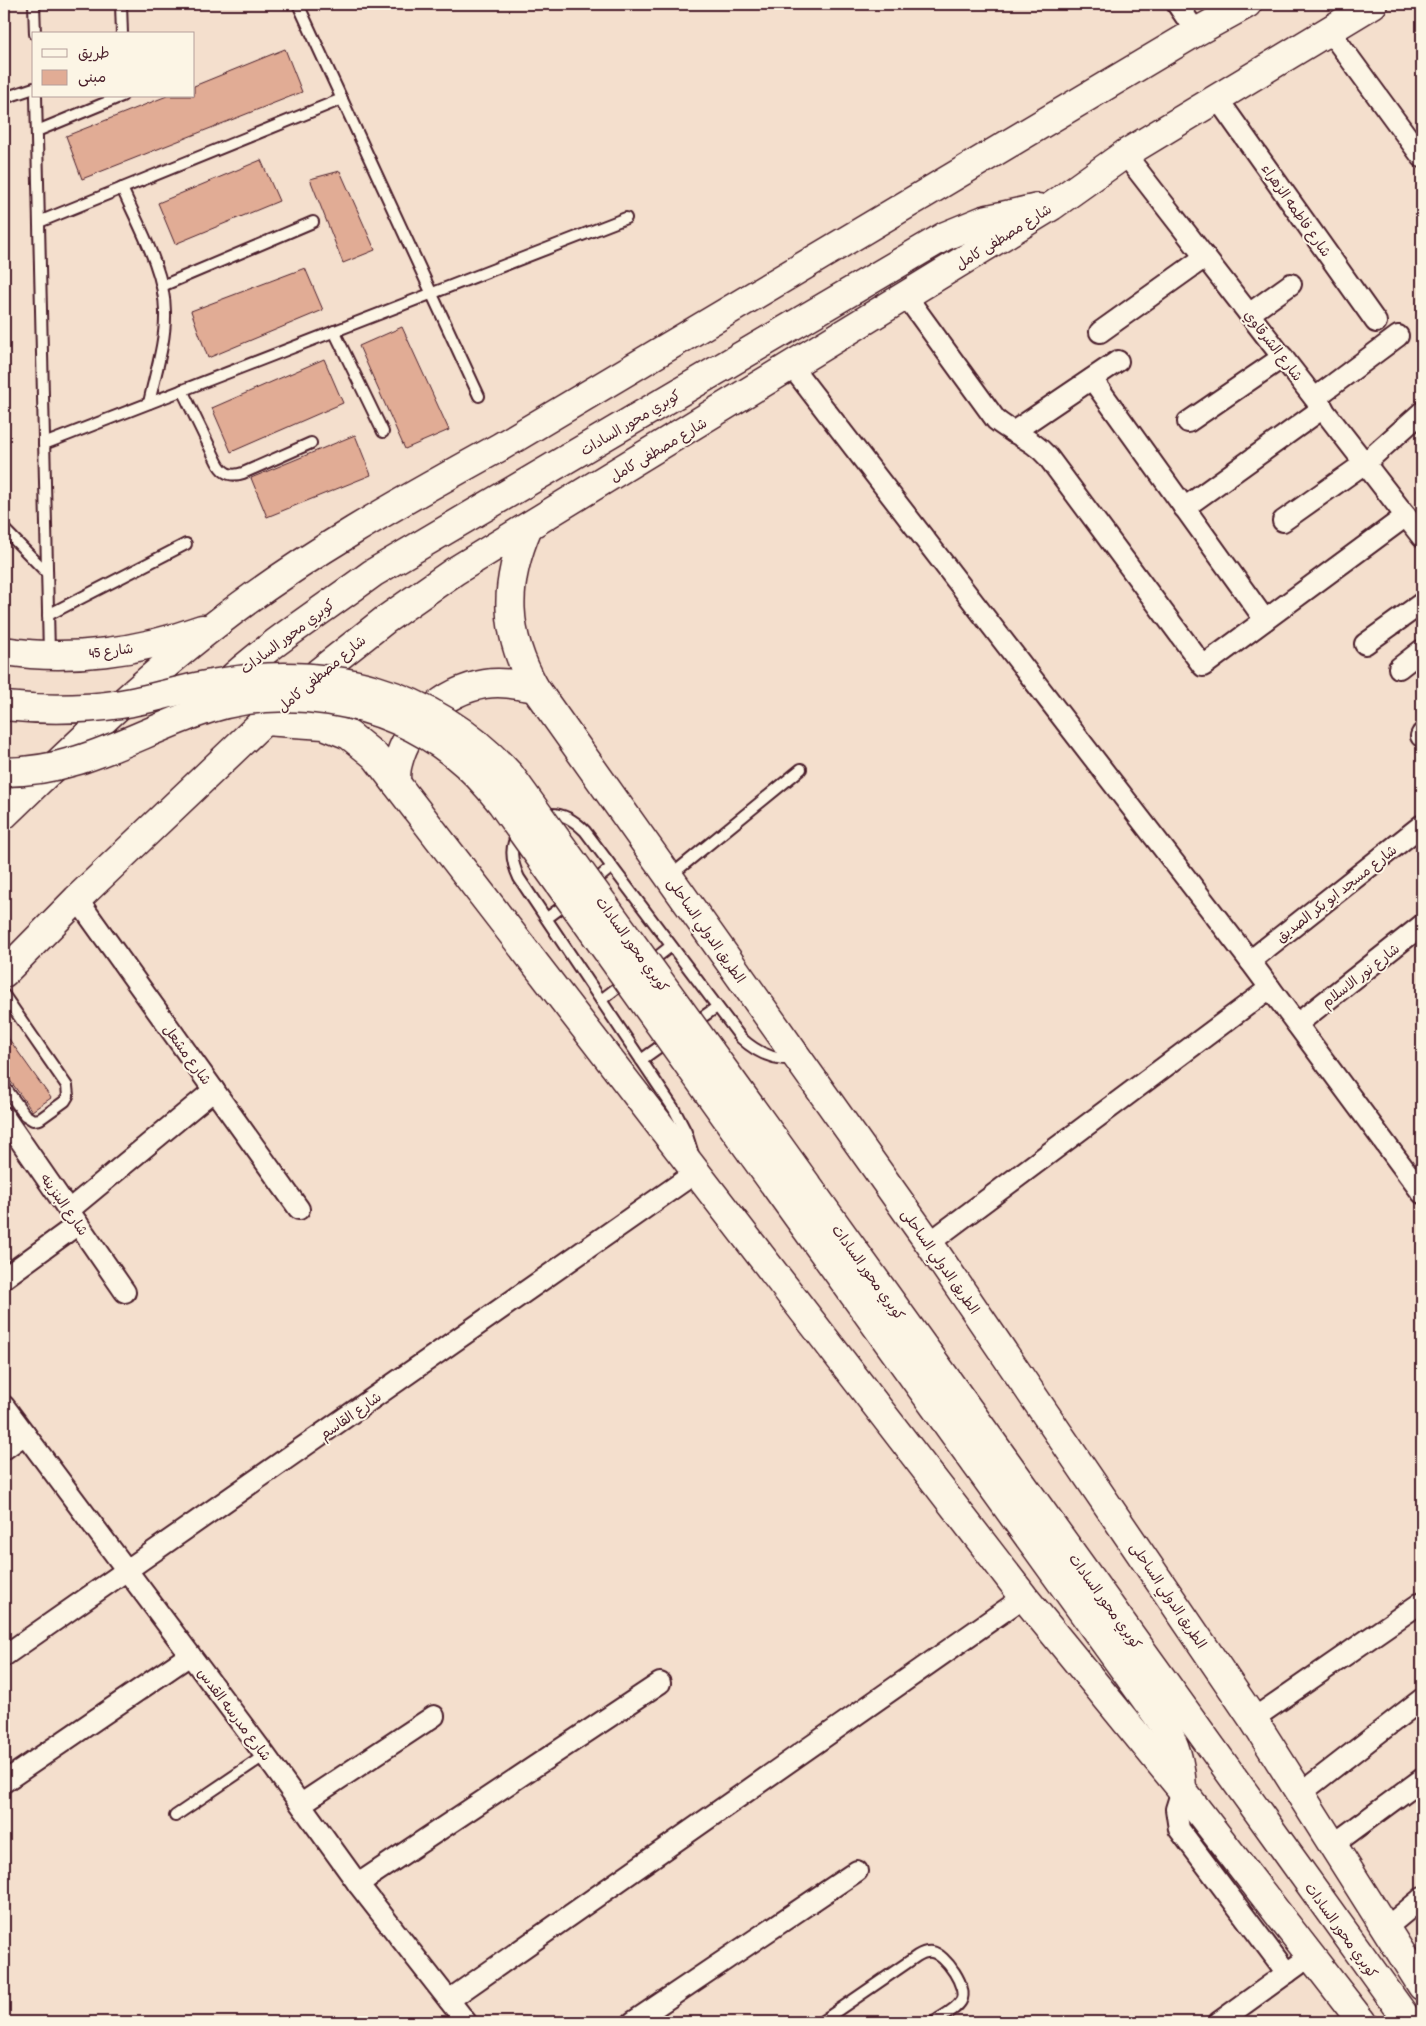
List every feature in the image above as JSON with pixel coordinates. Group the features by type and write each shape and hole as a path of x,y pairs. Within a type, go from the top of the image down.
{"main road":[{"path":"4,815 135,693 215,625 292,570 390,509 508,442 1196,32 1247,4"},
{"name":"شارع مصطفى كامل","path":"4,973 77,899 264,721 318,673 385,620 455,571 1052,206 1125,154 1373,4"},
{"name":"كوبري محور السادات","path":"195,713 256,657 289,631 373,573 945,236 984,220 1022,210 1052,206"},
{"name":"الطريق الدولي الساحلى","path":"528,527 514,565 509,597 510,621 523,667 535,688 929,1243 1253,1719 1421,1982"},
{"name":"شارع 45","path":"4,651 49,655 98,653 128,649 187,635 215,625"},
{"name":"كوبري محور السادات","path":"4,706 62,710 92,708 137,701 216,683 250,678 294,676 362,685 411,702 433,713 476,742 510,775 763,1147 1162,1722 1172,1738 1178,1754 1182,1790"},
{"path":"396,783 398,764 406,740 420,720 439,703 461,691 485,684 510,683 535,688"},
{"name":"كوبري محور السادات","path":"4,772 45,769 68,764 89,758 195,713 249,700 277,697 329,700 355,705 400,721 420,731 456,755 488,786 763,1147 1409,2022"},
{"path":"264,721 324,725 349,735 375,756 1024,1597 1182,1790 1362,2022"}],"street":[{"path":"1177,4 1196,32"},
{"path":"1329,30 1422,157"},
{"name":"شارع فاطمه الزهراء","path":"1217,98 1376,322"},
{"name":"شارع الشرقاوي","path":"1125,154 1365,463 1416,525"},
{"path":"1100,332 1205,257"},
{"path":"1249,314 1291,284"},
{"path":"906,296 996,420 1038,446 1048,457 1202,666 1265,620 1416,525"},
{"path":"1184,508 1319,403 1398,336"},
{"path":"1188,422 1283,357"},
{"path":"1013,432 1118,361"},
{"path":"792,366 1250,961 1422,1193"},
{"path":"1092,379 1265,620"},
{"path":"1283,521 1365,463 1422,412"},
{"path":"1365,644 1422,603"},
{"path":"1399,668 1422,650"},
{"name":"شارع مسجد ابو بكر الصديق","path":"1250,961 1422,825"},
{"name":"شارع مشعل","path":"77,899 299,1209"},
{"name":"شارع نور الاسلام","path":"1297,1024 1422,925"},
{"path":"929,1243 1270,988"},
{"path":"4,1278 214,1090"},
{"name":"شارع البنزينه","path":"4,1117 125,1292"},
{"name":"شارع القاسم","path":"4,1656 695,1173"},
{"name":"شارع مدرسه القدس","path":"4,1406 265,1755 358,1884 466,2022"},
{"path":"4,1449 25,1434"},
{"path":"449,2000 1024,1597"},
{"path":"1253,1719 1422,1602"},
{"path":"4,1782 190,1655"},
{"path":"358,1884 660,1683"},
{"path":"1301,1793 1422,1699"},
{"path":"301,1804 434,1716"},
{"path":"1334,1844 1422,1779"},
{"path":"1182,1790 1176,1809 1179,1829 1287,1973"},
{"path":"633,2022 857,1870"},
{"path":"1386,1928 1422,1898"},
{"path":"1218,2022 1311,1956"}],"lane":[{"path":"34,4 35,32"},
{"path":"120,4 122,32"},
{"path":"298,4 479,396"},
{"path":"4,98 32,89"},
{"path":"36,98 49,655"},
{"path":"37,131 117,98"},
{"path":"39,222 342,99"},
{"path":"122,188 155,264 162,286 166,311 164,337 149,403"},
{"path":"44,444 626,218"},
{"path":"162,286 313,222"},
{"path":"334,331 383,432"},
{"path":"182,390 217,462 227,474 235,476 244,474 311,443"},
{"path":"4,529 46,572"},
{"path":"48,615 186,544"},
{"path":"669,877 800,769"},
{"path":"695,1173 692,1152 686,1132 674,1109 519,878 513,865 512,851 516,837 524,826 535,818 548,814 563,816 575,821 585,831 741,1038 753,1048 777,1058 798,1058"},
{"path":"547,918 612,867"},
{"path":"601,1000 672,946"},
{"path":"4,995 68,1086 68,1096 65,1101 40,1120 34,1120 25,1115 4,1086"},
{"path":"641,1060 717,1007"},
{"path":"175,1816 265,1755"},
{"path":"821,2022 923,1952 931,1952 938,1954 943,1959 963,1986 964,1993 962,2000 957,2006 934,2022"}],"building":[{"path":"285,49 302,92 82,179 66,136 162,98 195,98 195,86"},
{"path":"261,160 279,201 175,244 158,203"},
{"path":"340,171 375,250 343,263 310,179"},
{"path":"305,268 323,310 208,358 191,311"},
{"path":"402,327 449,430 405,449 359,346"},
{"path":"324,359 343,403 231,452 212,408"},
{"path":"355,435 371,475 267,517 251,478"},
{"path":"4,1032 51,1098 32,1111 4,1072"}]}
